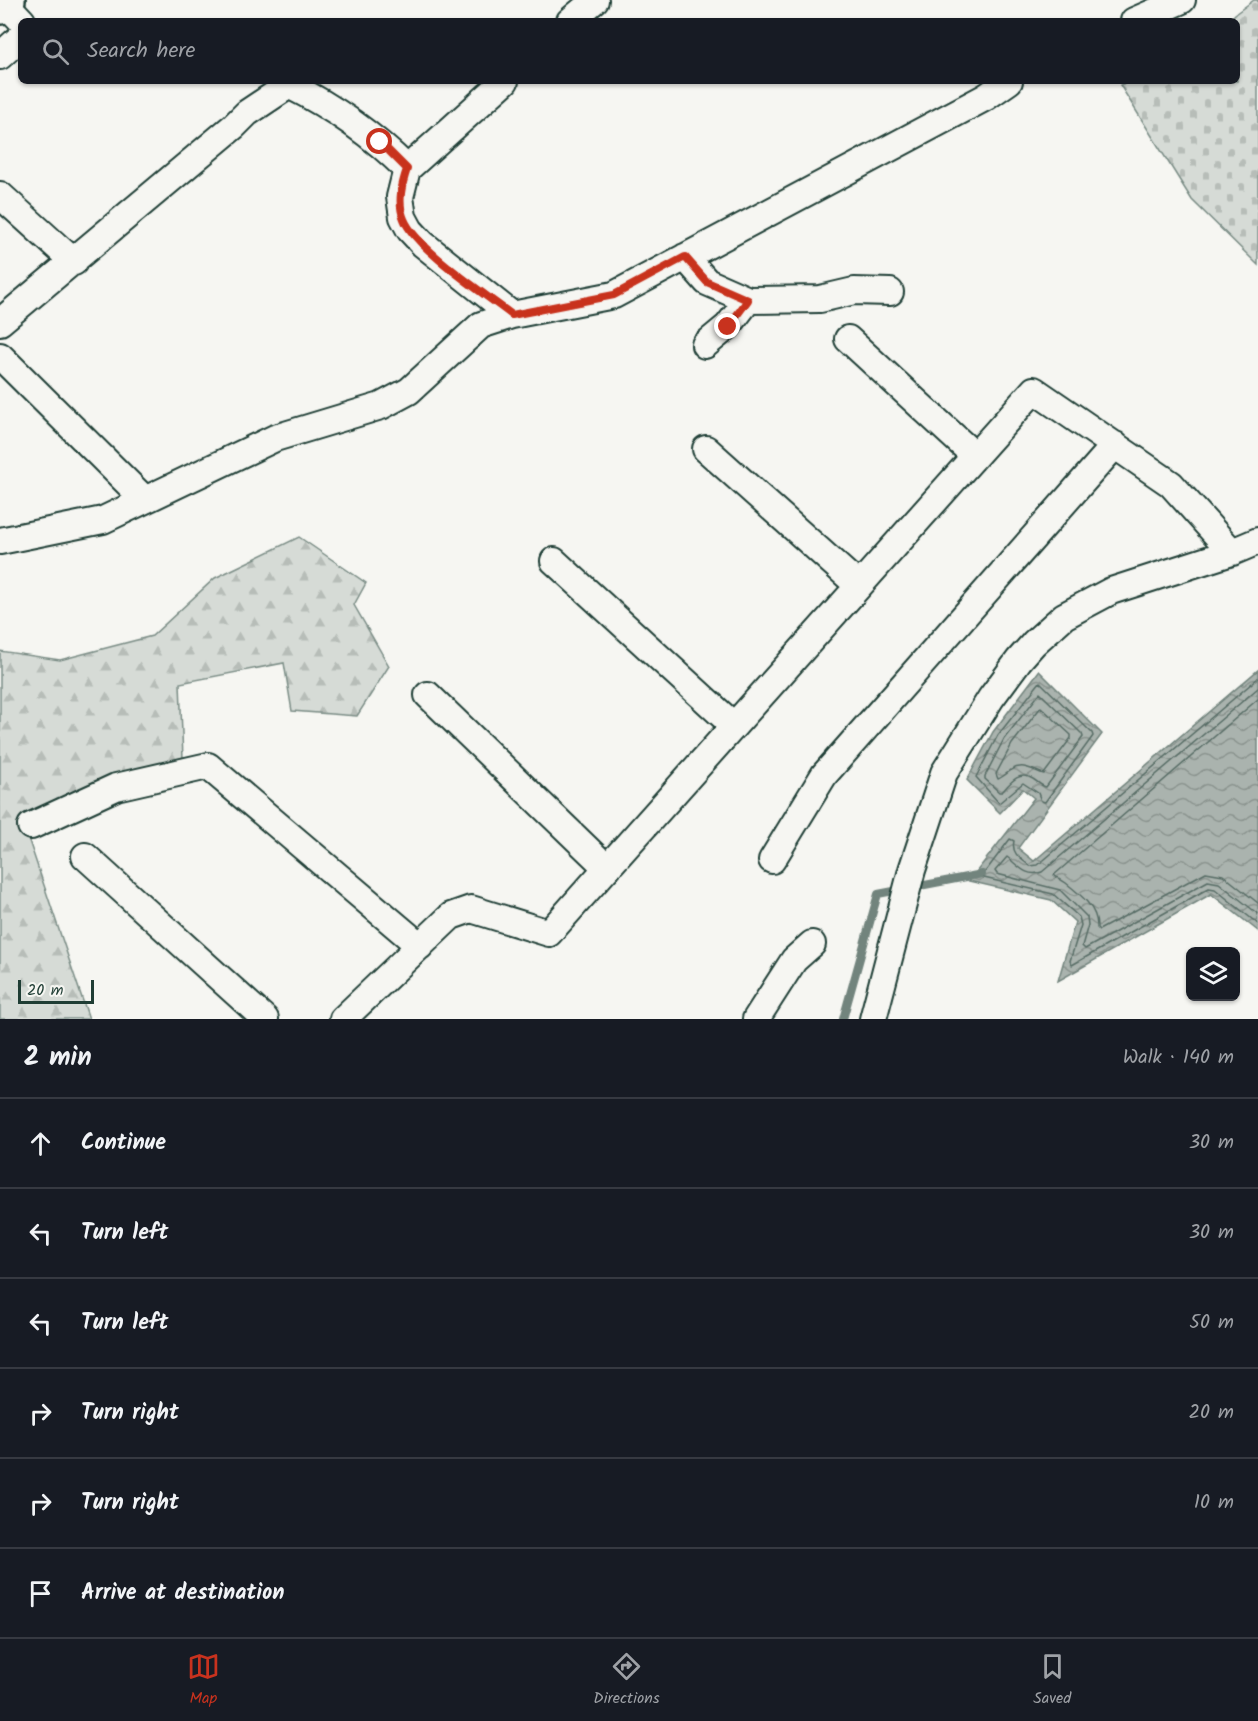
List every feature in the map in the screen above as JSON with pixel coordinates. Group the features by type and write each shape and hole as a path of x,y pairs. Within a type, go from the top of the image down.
{"street":[{"path":"574,18 595,0"},
{"path":"1141,18 1182,0"},
{"path":"0,56 18,40"},
{"path":"502,84 407,169 400,197 403,217 410,230 423,244 512,315"},
{"path":"0,541 103,520 275,438 381,406 409,391 481,325 512,315 614,295 986,97 1005,84"},
{"path":"0,322 74,262 247,113 289,86 313,97 380,142 407,169"},
{"path":"0,195 74,262"},
{"path":"685,257 707,282 748,300 820,299 854,291 890,292"},
{"path":"705,345 728,327 748,300"},
{"path":"848,339 975,456"},
{"path":"0,356 145,500"},
{"path":"343,1019 451,916 471,909 549,933 1034,390 1171,484 1232,552"},
{"path":"772,860 824,775 1115,445"},
{"path":"706,449 859,586"},
{"path":"873,1019 912,870 944,772 991,698 1019,660 1064,616 1111,591 1232,552 1258,541"},
{"path":"554,561 734,726"},
{"path":"428,694 607,868"},
{"path":"31,826 116,787 208,766 420,946"},
{"path":"85,856 265,1019"},
{"path":"756,1019 794,960 812,944"}],"green space":[{"path":"1254,0 1258,0 1258,265 1192,200 1120,85 1240,84 1240,18 1232,18"},
{"path":"299,537 366,583 354,605 389,666 357,716 292,711 284,663 180,683 183,759 121,776 21,817 89,1019 0,1019 0,651 60,660 152,636 215,578"}],"water":[{"path":"1258,670 1258,931 1211,894 1058,981 1075,922 1051,900 969,881 1034,798 1023,789 1000,813 967,780 993,732 1039,671 1102,734 1018,848 1034,861"}],"waterway":[{"path":"843,1019 878,894 982,874"}],"route":[{"path":"380,142 407,169 400,197 403,217 410,230 452,269 512,315 614,295 685,257 707,282 748,300 728,327"}]}
